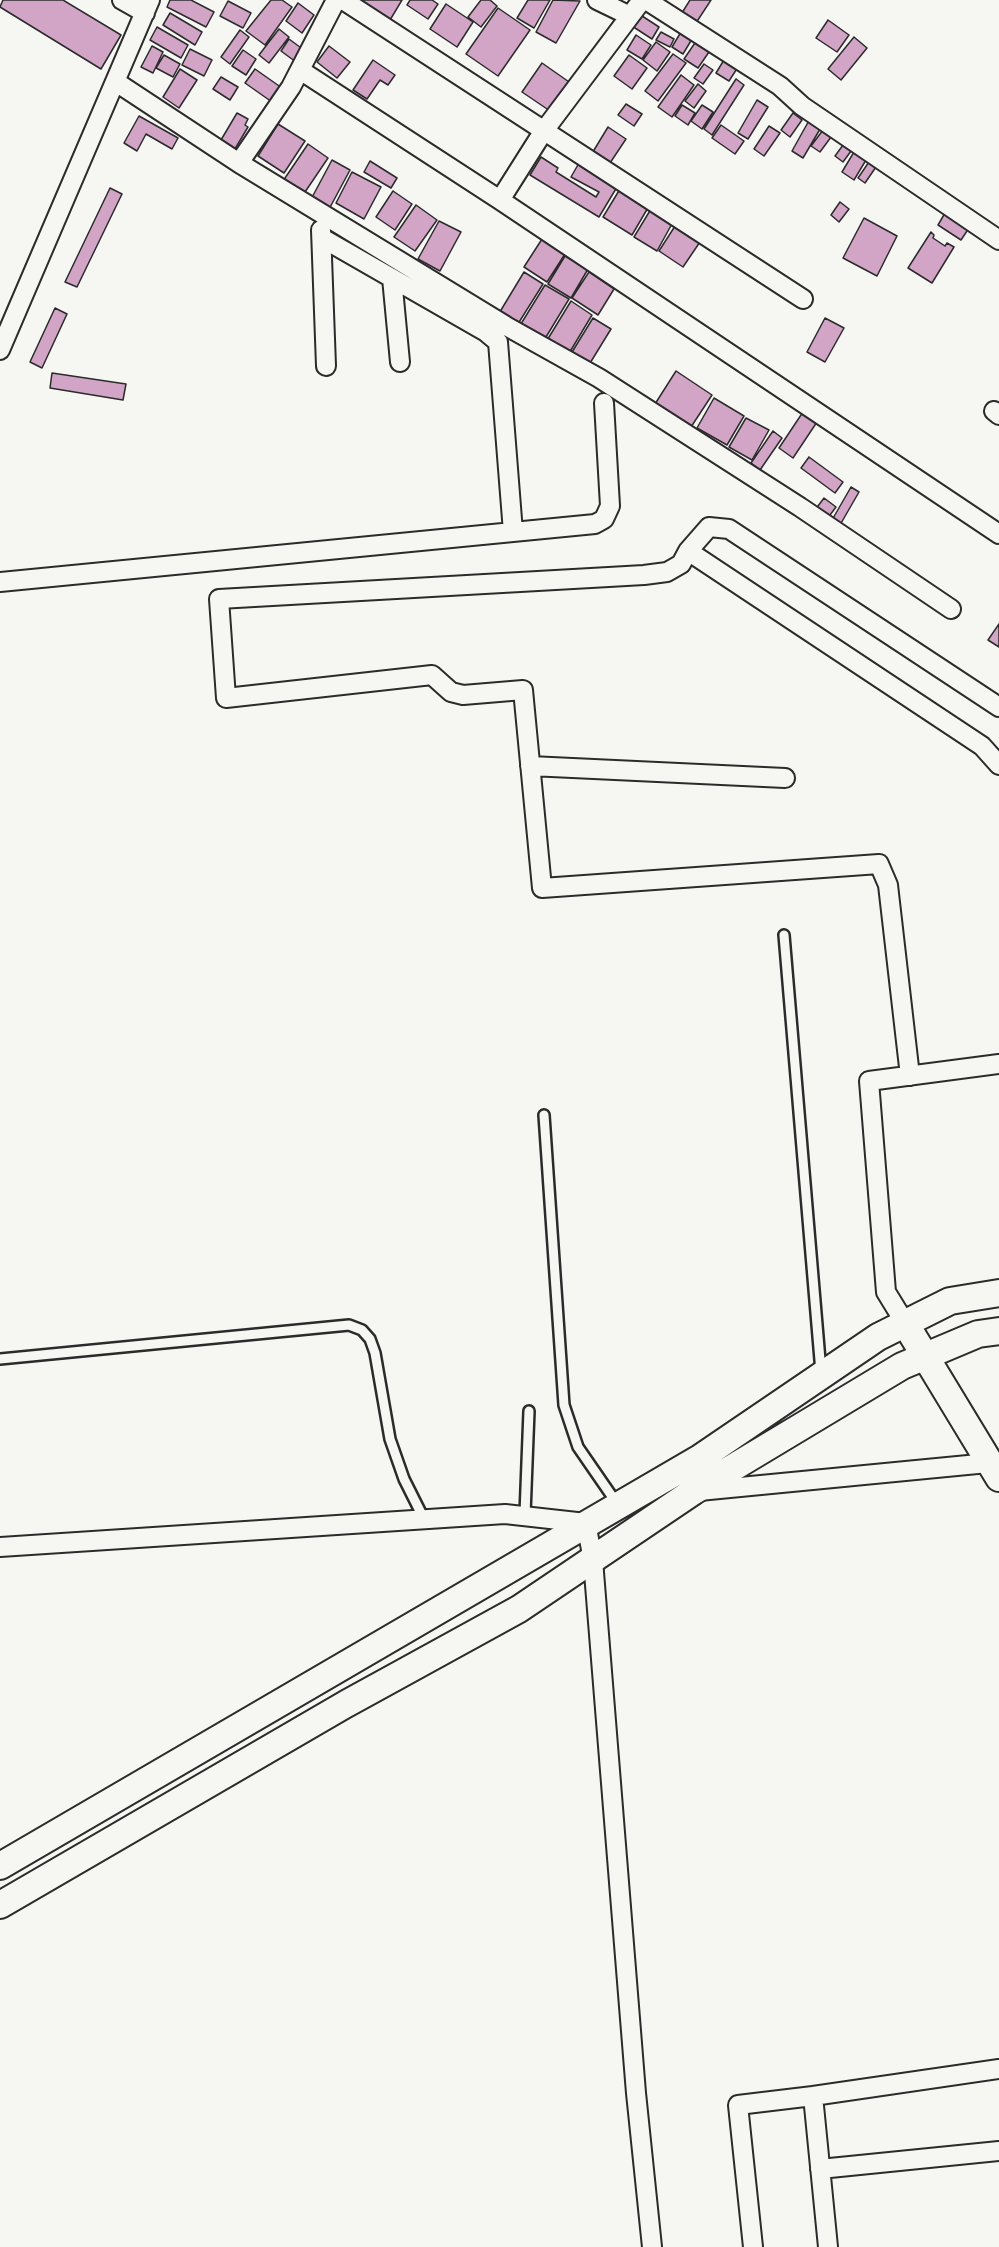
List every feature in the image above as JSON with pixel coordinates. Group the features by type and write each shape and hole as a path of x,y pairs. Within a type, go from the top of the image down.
{"street":[{"path":"0,350 148,7 122,0"},
{"path":"239,164 300,70 336,0"},
{"path":"343,0 803,299"},
{"path":"597,0 630,16"},
{"path":"500,200 543,132 644,0 780,86 802,106 999,240"},
{"path":"300,70 500,200 999,534"},
{"path":"116,82 239,164 506,326 599,378 800,507 951,609"},
{"path":"326,366 321,233 498,342 513,532"},
{"path":"392,278 400,362"},
{"path":"0,582 581,527 604,519 610,506 604,403"},
{"path":"910,1076 888,885 879,864 542,888 523,690 463,695 451,692 432,675 226,698 219,599 667,572 681,564 688,550 709,527 729,529 999,707"},
{"path":"688,550 982,746 999,765"},
{"path":"530,766 785,778"},
{"path":"664,1479 694,1491 995,1468 924,1357 886,1292 869,1081 999,1064"},
{"path":"0,1866 700,1458 822,1375 905,1323 950,1301 999,1293"},
{"path":"0,1905 346,1704 519,1609 694,1491 902,1366 978,1334 999,1331"},
{"path":"0,1547 525,1514 586,1523"},
{"path":"586,1523 593,1560 636,2093 652,2247"},
{"path":"753,2247 738,2105 999,2069"},
{"path":"813,2096 828,2247"},
{"path":"820,2169 999,2151"}],"lane":[{"path":"784,935 822,1375"},
{"path":"544,1114 564,1405 578,1447 618,1505"},
{"path":"0,1359 349,1325 362,1330 370,1338 375,1353 383,1410 393,1449 424,1519"},
{"path":"525,1514 529,1411"}],"building":[{"path":"3,0 63,0 121,35 101,69 0,7"},
{"path":"170,0 191,0 214,12 206,27 167,7"},
{"path":"271,0 282,0 292,7 265,45 246,31"},
{"path":"357,0 402,0 390,20"},
{"path":"410,0 432,0 438,4 428,19 407,5"},
{"path":"481,0 490,0 497,6 481,27 468,17"},
{"path":"528,0 550,0 534,28 517,18"},
{"path":"553,0 580,1 556,43 536,32"},
{"path":"690,0 711,0 694,26 680,16"},
{"path":"228,1 251,13 243,28 220,16"},
{"path":"298,3 314,15 302,33 286,21"},
{"path":"446,4 473,22 457,47 430,29"},
{"path":"498,8 530,30 498,76 466,54"},
{"path":"170,13 202,32 195,45 163,25"},
{"path":"639,14 659,27 652,39 632,26"},
{"path":"828,20 849,35 837,52 816,38"},
{"path":"157,27 188,45 181,58 150,40"},
{"path":"684,27 695,34 683,54 672,47"},
{"path":"279,29 289,37 269,63 259,55"},
{"path":"240,30 249,37 230,64 221,57"},
{"path":"661,32 674,39 670,47 656,40"},
{"path":"636,35 651,45 642,59 627,50"},
{"path":"854,37 867,48 841,80 828,69"},
{"path":"289,39 308,53 300,65 281,51"},
{"path":"697,40 711,49 698,68 684,59"},
{"path":"656,42 670,52 657,71 643,60"},
{"path":"152,46 163,52 153,73 141,67"},
{"path":"329,46 350,62 337,78 317,62"},
{"path":"190,49 212,60 204,76 182,65"},
{"path":"243,50 256,59 246,75 232,66"},
{"path":"673,54 686,63 658,101 645,91"},
{"path":"164,55 180,64 173,77 156,68"},
{"path":"629,55 647,68 632,89 614,76"},
{"path":"727,55 740,64 729,81 716,73"},
{"path":"373,60 395,75 388,85 380,80 367,99 353,90"},
{"path":"542,63 572,84 553,113 522,92"},
{"path":"704,64 713,70 703,84 694,78"},
{"path":"180,69 197,80 179,108 163,97"},
{"path":"255,69 282,88 272,102 245,83"},
{"path":"681,75 694,85 672,117 658,107"},
{"path":"221,77 238,87 230,100 213,89"},
{"path":"736,79 744,85 712,135 704,129"},
{"path":"698,84 706,91 694,108 685,101"},
{"path":"757,100 768,107 748,139 738,133"},
{"path":"626,104 642,114 634,126 618,115"},
{"path":"682,105 695,113 688,125 675,116"},
{"path":"702,105 713,112 702,129 691,121"},
{"path":"237,113 248,119 245,125 248,127 232,154 218,145"},
{"path":"793,113 802,120 790,137 781,130"},
{"path":"139,116 178,138 172,149 146,134 137,151 124,143"},
{"path":"811,117 823,124 803,158 792,151"},
{"path":"278,124 305,141 284,173 258,156"},
{"path":"721,125 744,141 735,154 712,138"},
{"path":"769,126 780,133 764,156 754,149"},
{"path":"826,126 834,133 820,152 811,146"},
{"path":"608,127 626,139 608,166 591,155"},
{"path":"846,141 854,147 843,162 835,156"},
{"path":"308,144 328,158 303,195 283,181"},
{"path":"857,147 869,155 854,180 842,172"},
{"path":"541,157 558,168 556,172 596,197 599,192 571,177 579,163 617,187 599,217 530,175"},
{"path":"871,159 878,164 865,183 858,178"},
{"path":"332,160 350,170 327,213 309,203"},
{"path":"370,161 397,178 391,188 364,172"},
{"path":"352,172 381,187 364,219 336,203"},
{"path":"110,188 122,194 77,287 65,282"},
{"path":"620,189 649,206 632,235 603,217"},
{"path":"393,191 412,204 395,230 376,217"},
{"path":"840,202 849,209 839,222 831,215"},
{"path":"416,205 437,220 415,251 394,237"},
{"path":"651,209 673,222 657,251 634,237"},
{"path":"945,213 969,228 961,240 938,225"},
{"path":"864,218 897,236 877,276 843,258"},
{"path":"439,221 461,232 440,271 418,259"},
{"path":"677,223 702,239 683,267 659,251"},
{"path":"931,232 934,235 933,238 945,246 947,243 954,247 932,283 908,268"},
{"path":"542,239 565,254 547,282 524,267"},
{"path":"565,256 588,269 571,298 548,284"},
{"path":"524,272 543,284 516,327 498,315"},
{"path":"589,272 614,289 598,315 572,298"},
{"path":"545,285 569,299 543,342 519,327"},
{"path":"571,301 592,315 568,355 546,342"},
{"path":"55,308 67,314 42,368 30,362"},
{"path":"593,318 611,329 587,368 569,357"},
{"path":"825,318 844,328 825,362 807,352"},
{"path":"676,371 712,395 691,427 655,404"},
{"path":"52,373 126,384 123,400 50,388"},
{"path":"714,398 744,416 727,445 697,428"},
{"path":"805,409 819,419 793,458 779,448"},
{"path":"746,418 769,430 752,460 729,447"},
{"path":"773,431 782,438 760,470 751,463"},
{"path":"809,457 843,482 835,493 801,468"},
{"path":"851,487 859,492 840,525 832,520"},
{"path":"824,498 836,507 827,519 815,510"},
{"path":"999,624 999,647 988,640"}]}
